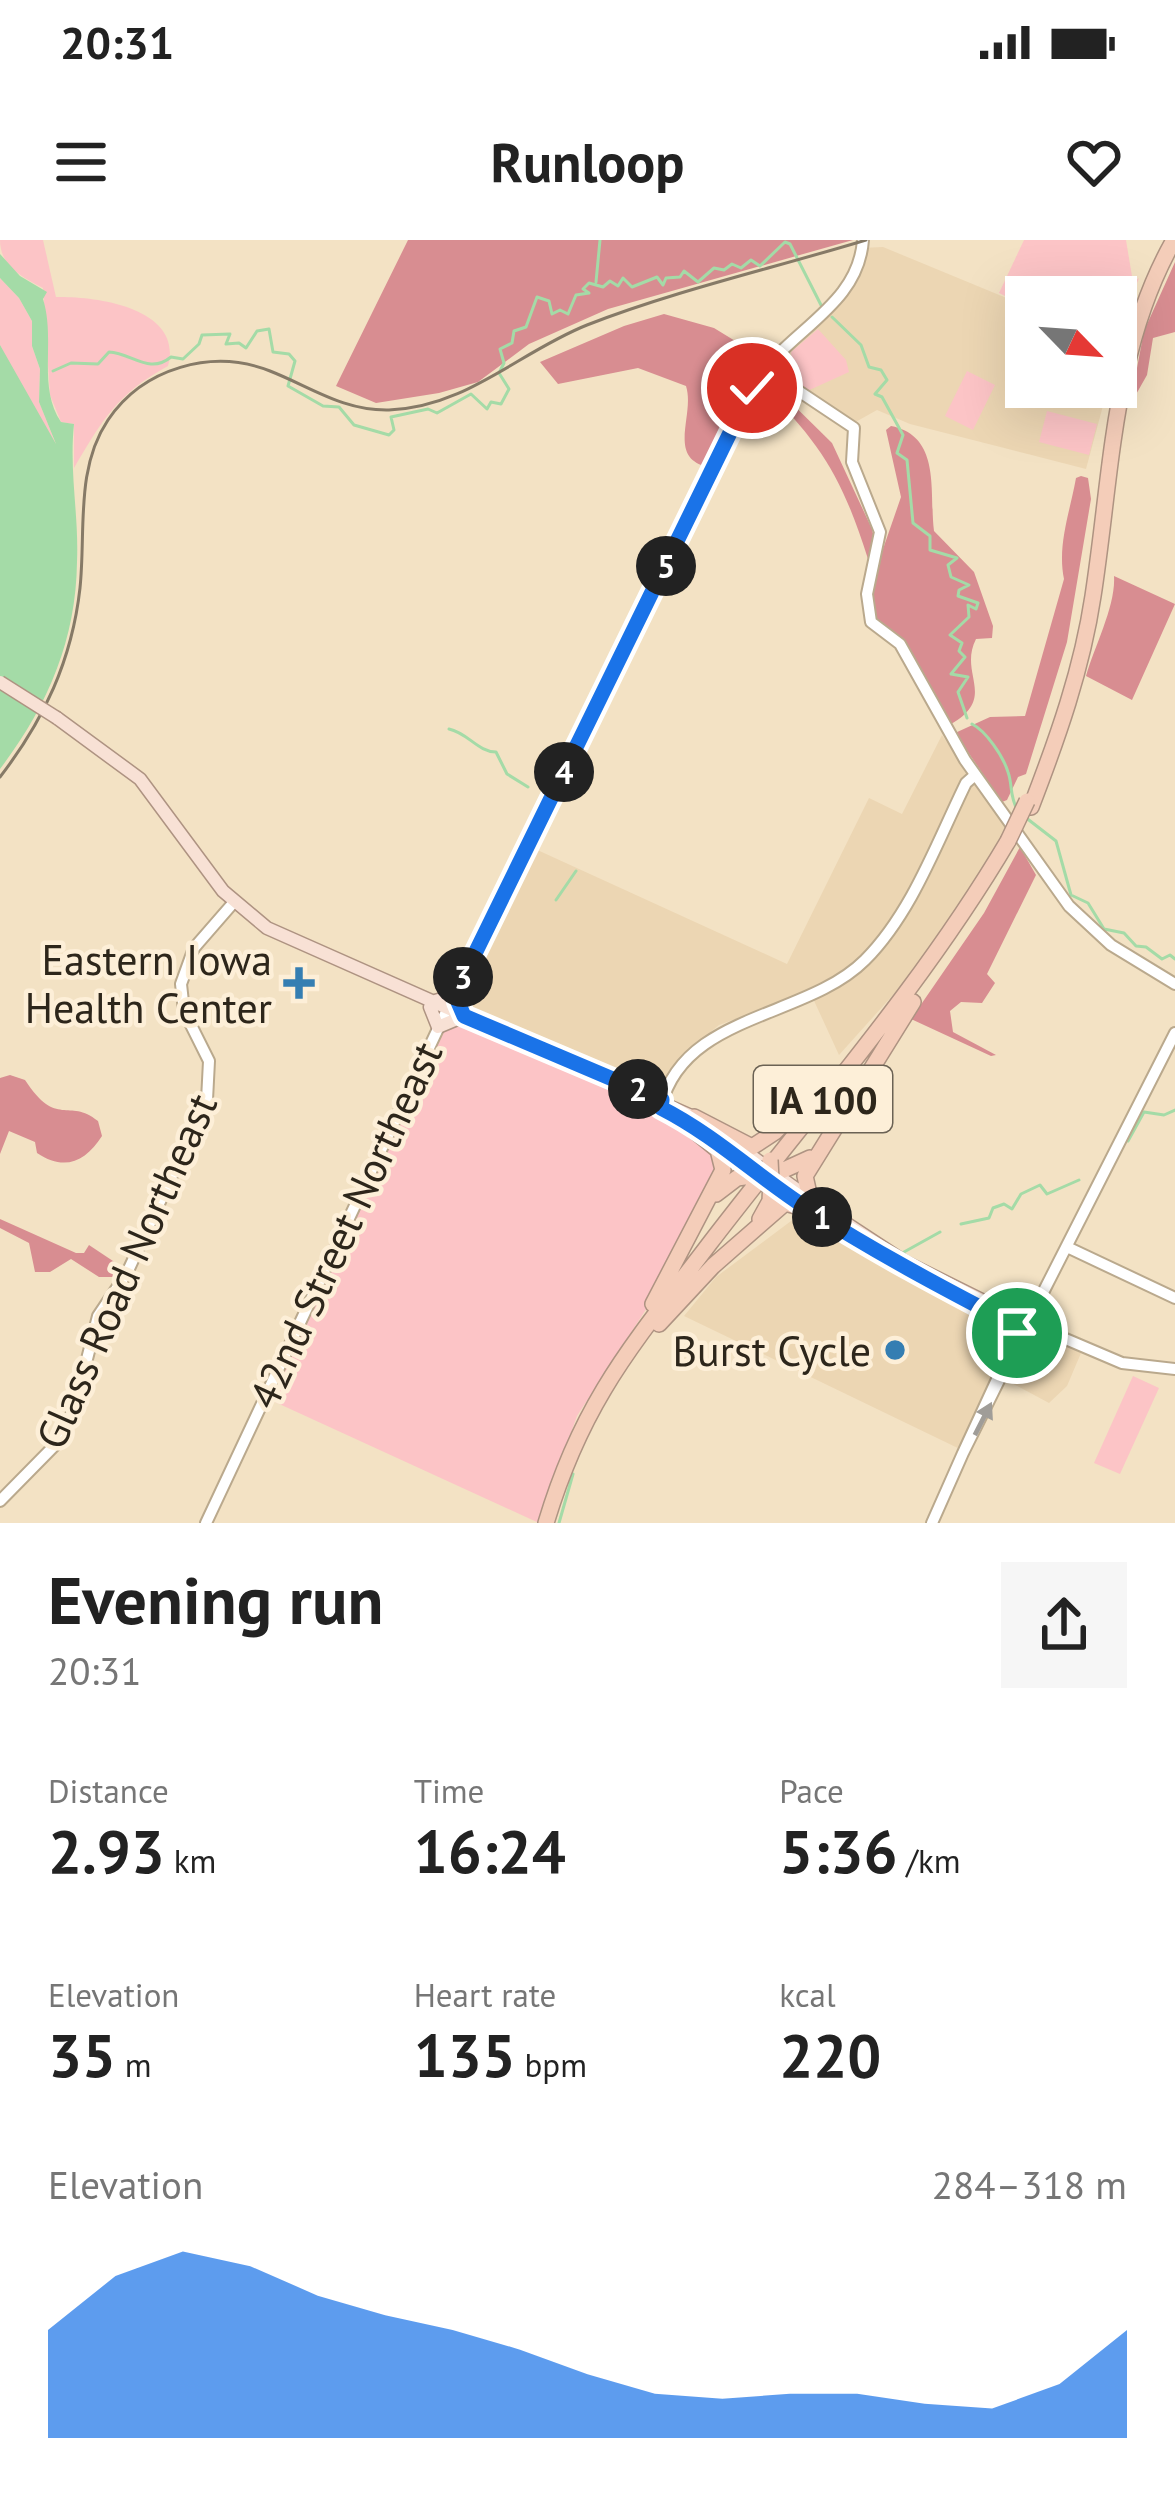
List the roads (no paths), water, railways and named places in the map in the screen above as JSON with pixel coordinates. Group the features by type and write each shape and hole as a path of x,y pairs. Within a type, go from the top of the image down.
{"highway":[{"name":"IA 100","path":"1137,308 1170,240"},
{"name":"IA 100","path":"548,1523 587,1424 634,1347 937,968 1029,804 1063,722 1084,645 1130,346 1170,240"},
{"name":"IA 100","path":"1029,804 1076,648 1112,408"},
{"name":"IA 100","path":"548,1523 582,1421 946,943 1010,843"},
{"path":"634,1347 766,1212 778,1134 946,943"},
{"path":"582,1421 720,1189 737,1178 771,1174 812,1157 937,968"},
{"path":"670,1108 752,1147 812,1096"},
{"path":"838,1218 809,1193 805,1176 846,1107"},
{"path":"670,1108 712,1143 724,1162 681,1254"},
{"path":"737,1244 784,1203 807,1209"}],"main road":[{"path":"0,685 55,720 136,784 232,904 279,942 670,1108"},
{"path":"430,1004 444,1000 461,982"},
{"path":"451,1017 461,982"},
{"path":"451,1017 670,1108 905,1262 1003,1308 1027,1326"},
{"path":"771,1174 807,1209 915,1275 1027,1326"}],"street":[{"path":"461,982 764,368 841,297 857,269 862,240"},
{"path":"764,368 794,392 853,425 852,462 880,532 867,594 869,619 900,644 975,775 1079,917 1111,945 1175,983"},
{"path":"670,1108 687,1064 718,1033 820,993 866,959 904,907 966,783 975,775"},
{"name":"Glass Road Northeast","path":"0,1501 60,1440 98,1316 127,1273 207,1100 209,1060 184,1011 181,985 189,956 232,904"},
{"name":"42nd Street Northeast","path":"206,1523 451,1017"},
{"path":"963,1453 1175,1033"},
{"path":"1067,1247 1175,1298"},
{"path":"1003,1308 1023,1313 1044,1293"},
{"path":"968,1299 1015,1326 1014,1347"},
{"path":"932,1523 1027,1326"},
{"path":"1027,1326 1122,1363 1175,1369"}],"waterway":[{"path":"596,282 600,240"},
{"path":"53,371 71,363 98,364 109,352 148,364 171,357 183,359 202,335 230,334 226,344 246,348 257,331 269,329 273,352 289,354 295,361 288,386 323,406 339,407 354,425 389,435 394,430 391,417 428,409 437,413 471,394 487,409 491,402 501,404 509,389 499,373 504,363 500,349 512,343 514,331 526,327 537,297 549,301 552,314 560,310 568,314 576,295 589,293 583,289 589,283 603,287 610,281 618,286 623,278 632,287 657,277 663,285 666,278 680,277 684,271 698,282 714,268 724,270 732,264 741,268 751,260 760,266 785,242 821,305"},
{"path":"832,317 861,345 869,367 881,370 887,380 875,394 882,397 903,435 897,453 907,460 913,523 930,536 930,550 957,558 948,565 951,577 969,585 958,596 978,603 976,609 968,605 969,617 950,635 962,643 959,651 965,657 951,674 968,677 958,692 967,718"},
{"path":"972,724 1002,759 1018,811"},
{"path":"449,729 496,752 507,774 528,787"},
{"path":"1025,817 1056,841 1071,895 1088,903 1104,929 1124,933 1136,946 1162,959 1170,955 1175,959"},
{"path":"556,900 576,871"},
{"path":"1128,1141 1144,1112 1164,1115 1175,1110"},
{"path":"961,1224 989,1218 993,1208 1004,1204 1012,1209 1021,1194 1040,1185 1047,1194 1079,1180"},
{"path":"904,1252 940,1232"},
{"path":"559,1523 573,1474"}],"railway":[{"path":"0,777 43,711 70,640 80,588 86,480 98,439 108,420 140,387 180,367 225,362 270,371 357,407 417,407 468,389 562,336 621,312 866,240"}],"place":[{"name":"Eastern Iowa Health Center","path":"299,983"},
{"name":"Burst Cycle","path":"895,1350"}]}
